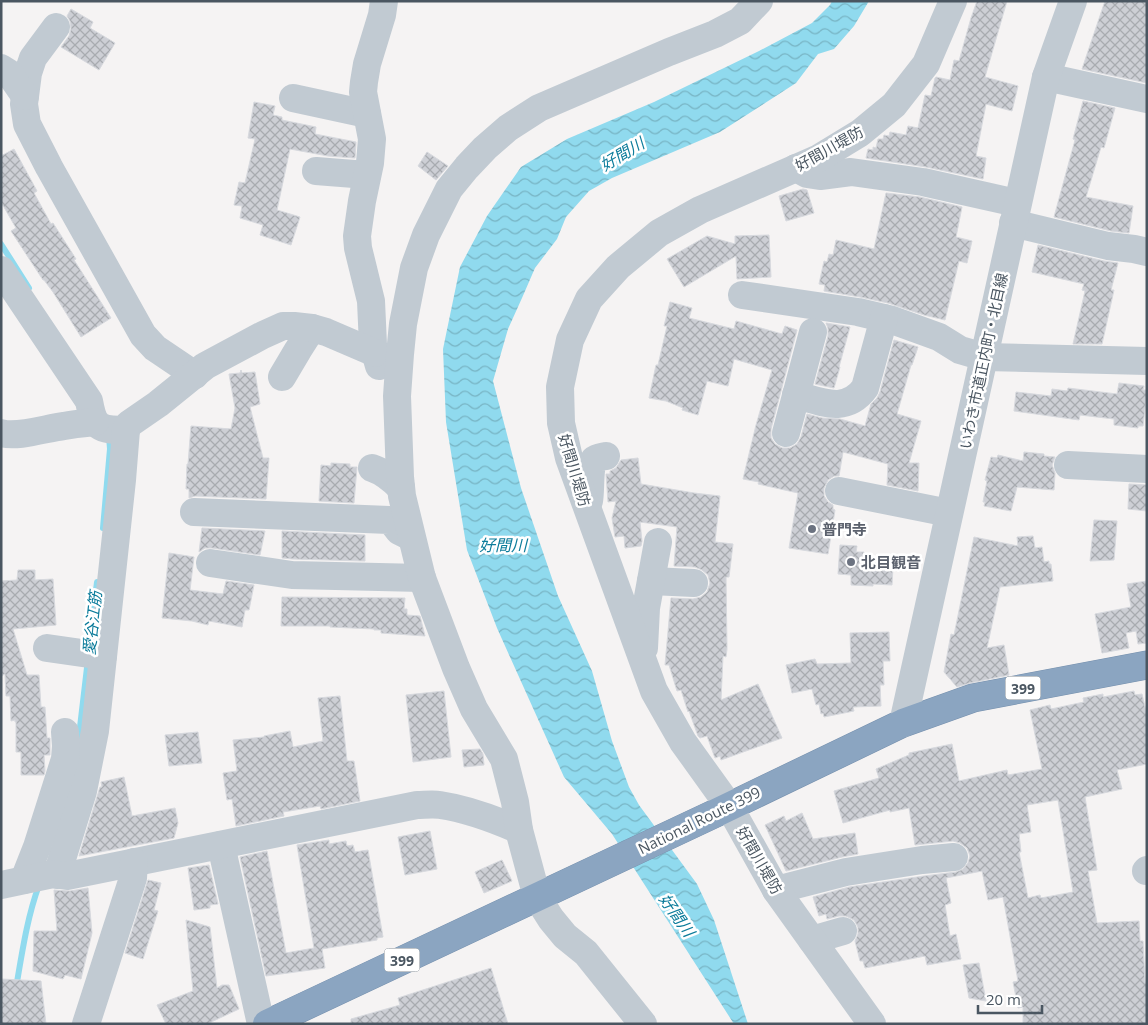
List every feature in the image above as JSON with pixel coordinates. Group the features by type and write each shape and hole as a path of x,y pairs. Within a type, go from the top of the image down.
{"highway":[{"name":"National Route 399","path":"267,1024 903,723 973,698 1147,665"}],"street":[{"path":"384,1 364,82 363,92 372,139 370,164 357,236 358,248 371,301 373,345 382,380 384,413 392,439 399,452"},
{"path":"719,32 732,17 742,1"},
{"path":"643,1024 586,953 565,936 537,897 519,830 515,802 504,759 474,709 456,668 422,578 401,488 398,396 403,324 414,268 426,235 450,189 485,148 508,128 539,108 719,32 740,21 759,1"},
{"name":"好間川堤防","path":"872,1024 776,890 724,809 654,691 569,458 561,423 560,387 570,340 589,299 618,267 659,233 700,210 819,158 860,133 894,105 926,64 953,1"},
{"name":"いわき市道正内町・北目線","path":"903,723 1046,77 1073,1"},
{"path":"56,27 33,58 28,73 24,104 27,124 143,335 155,348 195,375"},
{"path":"1,68 9,73 25,96"},
{"path":"1046,77 1147,99"},
{"path":"293,98 367,114"},
{"path":"796,168 807,174 820,176 851,172 923,182 1108,246 1147,252"},
{"path":"316,171 367,175"},
{"path":"1,270 88,400 95,422 105,430 126,430"},
{"path":"742,295 858,312 884,318 911,326 939,337 960,350 984,357 1147,360"},
{"path":"796,395 829,404 838,404 854,400 860,395 866,388 884,318"},
{"path":"55,875 82,791 95,731 91,654 122,480 126,430 129,424 158,404 205,366 282,326 312,328 326,332 375,353"},
{"path":"282,377 312,328"},
{"path":"786,433 813,332"},
{"path":"1,433 7,435 18,434 66,425 95,422"},
{"path":"587,508 590,493 591,467 596,458 606,456"},
{"path":"1068,465 1147,468"},
{"path":"372,468 390,477 401,488"},
{"path":"839,491 949,513"},
{"path":"194,512 389,520 399,531 411,537"},
{"path":"643,660 646,608 658,542"},
{"path":"210,563 292,575 422,578"},
{"path":"651,581 694,583"},
{"path":"47,648 91,654"},
{"path":"13,882 39,839 65,760 65,732"},
{"path":"13,882 55,875 67,876 417,805 439,804 464,810 519,830"},
{"path":"222,845 261,1024"},
{"path":"776,890 846,872 954,857"},
{"path":"86,1024 132,878 134,862"},
{"path":"812,940 843,931"}],"water":[{"name":"好間川","path":"832,1 869,1 854,26 834,49 818,54 796,83 720,132 612,178 589,191 566,217 557,239 535,268 508,329 493,381 521,488 558,596 592,671 612,741 629,787 639,805 697,884 714,920 748,1024 734,1024 612,834 564,777 497,628 467,550 446,422 443,349 460,267 487,216 521,167 567,139 654,102 812,23"}],"building":[{"path":"977,1 1007,1 985,77 1018,86 1012,111 986,104 976,156 986,158 983,179 926,167 866,158 868,149 873,150 873,147 876,148 878,139 883,139 884,135 889,136 890,132 906,135 908,126 918,128 925,95 931,96 935,78 950,80 954,60 959,61"},
{"path":"1105,1 1147,1 1147,83 1082,69"},
{"path":"71,9 93,22 90,28 115,43 99,70 61,47 69,36 71,29 67,16"},
{"path":"1083,101 1115,108 1104,148 1101,147 1086,197 1133,206 1129,233 1111,231 1054,217 1075,140 1073,139"},
{"path":"254,102 275,106 273,115 282,117 282,120 316,127 315,134 356,142 355,158 328,156 290,149 277,210 300,217 291,245 260,235 263,225 240,218 242,206 234,205 239,182 245,183 255,139 248,138"},
{"path":"14,149 37,191 34,193 51,224 53,223 76,259 74,260 111,318 81,337 11,231 16,228 1,202 1,156"},
{"path":"427,152 448,166 436,180 418,166"},
{"path":"803,189 807,190 814,213 786,221 779,196"},
{"path":"886,193 920,197 962,207 956,237 972,241 967,263 959,261 945,320 888,303 824,291 825,285 819,284 824,261 827,262 829,254 833,255 836,240 874,249"},
{"path":"769,235 771,277 737,279 736,256 684,287 667,259 707,236 735,244 735,236"},
{"path":"1038,245 1118,263 1111,290 1114,290 1102,344 1073,344 1085,291 1082,290 1084,284 1032,272"},
{"path":"670,302 692,308 689,318 734,329 736,321 782,334 785,326 797,330 771,429 771,438 775,444 782,448 790,448 797,444 801,437 807,414 822,418 840,419 865,426 871,404 880,392 894,340 918,347 897,414 921,421 909,463 919,463 918,491 887,485 888,464 843,452 839,476 834,476 828,480 824,488 824,496 833,505 835,510 828,554 789,548 798,493 743,479 772,370 734,359 728,386 707,381 698,415 682,410 683,408 666,401 649,398 667,326 664,326"},
{"path":"826,323 850,327 834,388 815,384 828,336"},
{"path":"241,370 242,373 255,372 260,404 250,407 263,458 269,458 266,499 195,496 189,498 189,489 186,489 191,426 231,429 235,408 229,374 240,373"},
{"path":"1119,383 1144,386 1143,390 1147,390 1143,426 1138,426 1138,428 1114,425 1114,419 1080,415 1079,420 1014,411 1016,392 1051,396 1052,389 1067,391 1068,388 1117,394"},
{"path":"1024,452 1055,457 1052,465 1055,473 1054,490 1017,487 1011,511 984,506 987,481 985,480 991,457 997,458 998,455 1023,461"},
{"path":"638,458 641,484 720,496 715,542 733,544 729,577 726,577 727,649 726,657 723,656 721,700 758,684 782,738 721,760 720,756 715,758 707,736 700,738 698,736 681,690 677,691 669,665 665,665 671,598 693,599 701,597 707,592 710,583 708,575 702,570 695,567 674,566 677,527 640,522 641,546 625,548 624,536 615,537 612,518 616,501 608,502 606,474 610,474 610,471 616,468 621,460"},
{"path":"331,463 350,464 350,467 357,467 354,503 319,501 321,465 331,466"},
{"path":"1129,484 1147,485 1147,511 1128,509"},
{"path":"1094,520 1117,521 1114,560 1090,561"},
{"path":"202,528 265,531 260,555 212,548 205,548 199,552"},
{"path":"282,531 365,535 365,561 282,558"},
{"path":"1033,536 1035,548 1042,547 1044,562 1049,561 1049,564 1051,564 1053,581 1000,587 987,648 1004,645 1009,675 957,687 944,672 951,634 954,635 974,537 1018,546 1017,537"},
{"name":"北目観音","path":"840,545 857,546 856,552 864,552 864,556 892,558 892,585 851,585 851,575 838,574"},
{"path":"169,553 194,557 190,590 223,594 226,581 254,585 249,610 245,610 242,627 209,621 208,625 192,621 162,618"},
{"path":"18,570 35,570 35,580 53,579 56,625 13,629 27,675 39,675 41,707 45,707 47,738 50,738 50,755 44,755 44,775 21,775 21,752 16,752 16,722 15,720 11,721 10,696 6,696 5,674 1,676 1,581 17,580"},
{"path":"1147,581 1147,643 1138,644 1136,631 1126,633 1129,648 1102,653 1095,614 1131,607 1127,584"},
{"path":"282,597 405,598 404,609 407,609 407,615 420,616 425,636 381,633 381,630 374,629 330,626 281,626"},
{"path":"889,632 890,661 883,661 884,685 880,685 881,706 853,707 854,711 824,717 823,713 821,714 819,704 816,705 812,689 792,693 786,665 815,659 817,664 851,663 850,633"},
{"path":"444,691 451,757 413,762 406,695"},
{"path":"1134,691 1135,695 1142,694 1147,716 1147,764 1117,770 1122,789 1085,797 1097,870 1088,871 1097,923 1139,921 1140,941 1143,941 1145,983 1147,983 1147,1024 1023,1024 1023,1007 1018,1008 1013,982 1018,981 1003,897 988,900 982,871 946,878 951,903 945,905 950,936 956,934 961,959 927,965 925,956 865,968 863,961 860,961 855,941 858,927 854,920 846,916 827,919 826,914 819,916 813,897 849,887 956,872 963,869 968,863 970,856 967,848 953,841 915,845 909,808 890,812 890,810 843,823 834,791 879,778 876,769 909,755 909,753 952,744 959,781 1007,770 1008,775 1042,769 1030,710 1050,705 1051,709 1084,702 1083,698 1103,694 1103,697","holes":["1058,800 1073,892 1041,898 1040,895 1028,898 1019,852 1021,852 1019,834 1031,832 1027,805"]},
{"path":"340,696 347,761 354,761 360,801 321,809 320,806 283,812 284,816 236,826 232,799 227,800 223,773 237,771 233,740 264,737 290,731 293,747 323,741 318,698"},
{"path":"198,732 202,763 169,766 165,735"},
{"path":"480,749 483,754 484,765 464,767 462,750"},
{"path":"124,777 132,816 175,808 178,823 174,838 79,856 100,787 102,787 101,782"},
{"path":"802,813 813,839 855,833 858,854 786,871 765,825 784,816 786,821"},
{"path":"430,831 437,869 405,875 398,837"},
{"path":"329,840 329,844 346,841 347,846 353,845 355,852 368,850 383,937 377,938 377,940 322,949 325,968 266,976 240,857 267,851 286,953 314,948 297,845"},
{"path":"502,860 512,881 484,893 475,872"},
{"path":"209,865 218,904 210,905 210,908 194,910 188,868"},
{"path":"148,880 161,883 154,910 158,911 143,959 125,953"},
{"path":"88,888 92,933 81,979 65,975 63,979 33,971 34,931 57,931 54,890 70,891"},
{"path":"186,920 210,927 217,988 222,985 229,985 239,1009 207,1024 166,1024 157,1005 193,991"},
{"path":"979,963 986,1001 969,998 963,965"},
{"path":"491,968 508,1024 351,1024 351,1019 400,1005 398,998"},
{"path":"1,979 41,981 46,1024 1,1024"}],"waterway":[{"name":"愛谷江筋","path":"1,244 29,288"},
{"name":"愛谷江筋","path":"103,528 110,449 109,436"},
{"name":"愛谷江筋","path":"89,647 97,582"},
{"name":"愛谷江筋","path":"78,744 88,659"},
{"name":"愛谷江筋","path":"16,988 28,923 39,885"}],"place":[{"name":"普門寺","path":"812,529"},
{"name":"北目観音","path":"851,562"}]}
